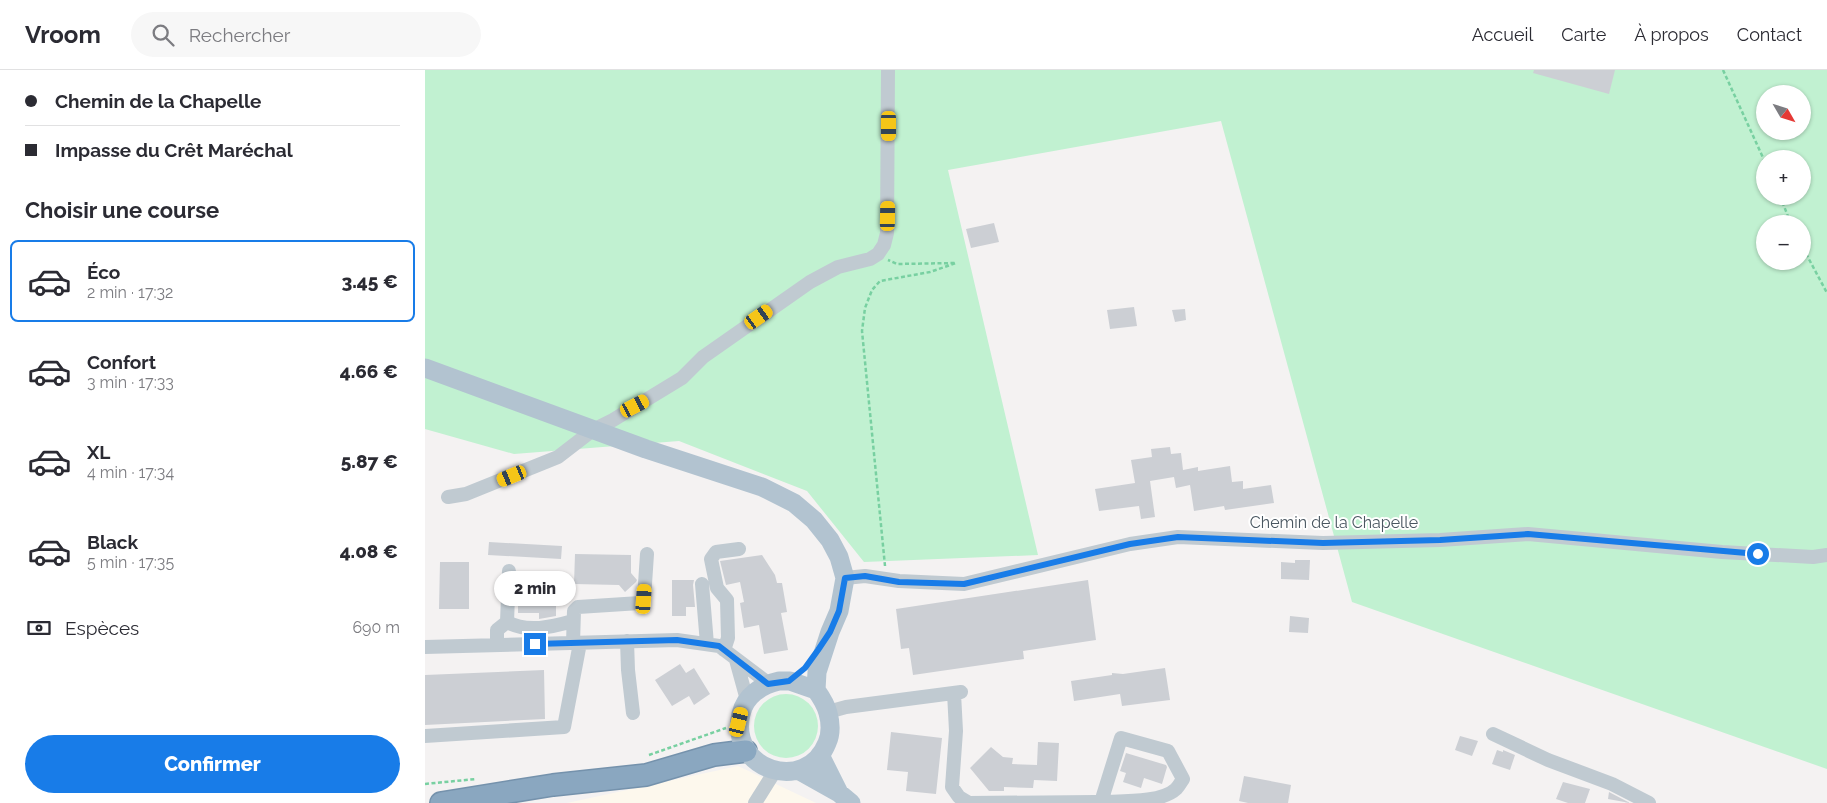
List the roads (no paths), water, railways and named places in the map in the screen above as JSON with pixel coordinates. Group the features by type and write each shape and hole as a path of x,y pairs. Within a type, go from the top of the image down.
{"highway":[{"path":"441,803 553,785 646,775 714,755 746,751"}],"main road":[{"path":"425,368 593,430 762,487 794,504 814,520 830,540 839,557 845,578 839,611 817,672 816,690 828,712 829,739 820,755 810,764 798,770 787,772 775,771 764,767 754,760 746,751 740,737 739,722 747,700 757,690 768,684 789,681 816,690"},
{"path":"789,681 805,668 830,632"},
{"path":"820,755 845,798"},
{"path":"798,770 845,798"}],"street":[{"path":"448,498 466,494 558,457 593,430 683,378 703,356 810,282 838,267 870,259 878,254 887,233 888,70"},
{"name":"Chemin de la Chapelle","path":"845,578 865,576 886,580 964,584 1130,544 1178,537 1323,543 1440,540 1528,534 1722,552 1813,557 1827,555"},
{"path":"724,650 728,638 727,600 717,588 711,560 716,552 739,549"},
{"path":"425,736 564,727 577,643 573,611 578,607 640,603 644,599 647,554"},
{"path":"497,645 497,630 507,622 509,571"},
{"path":"702,584 707,644"},
{"path":"507,622 514,626 545,628 573,621"},
{"path":"425,647 677,640 719,646 768,684"},
{"path":"627,641 633,713"},
{"path":"735,660 747,700"},
{"path":"828,712 846,707 957,693 952,787 959,797 969,803 1101,802 1154,800 1166,796 1176,789 1183,779 1167,751 1121,738 1101,802"},
{"path":"1493,734 1548,760 1612,784 1649,803"},
{"path":"755,803 775,771"}]}
